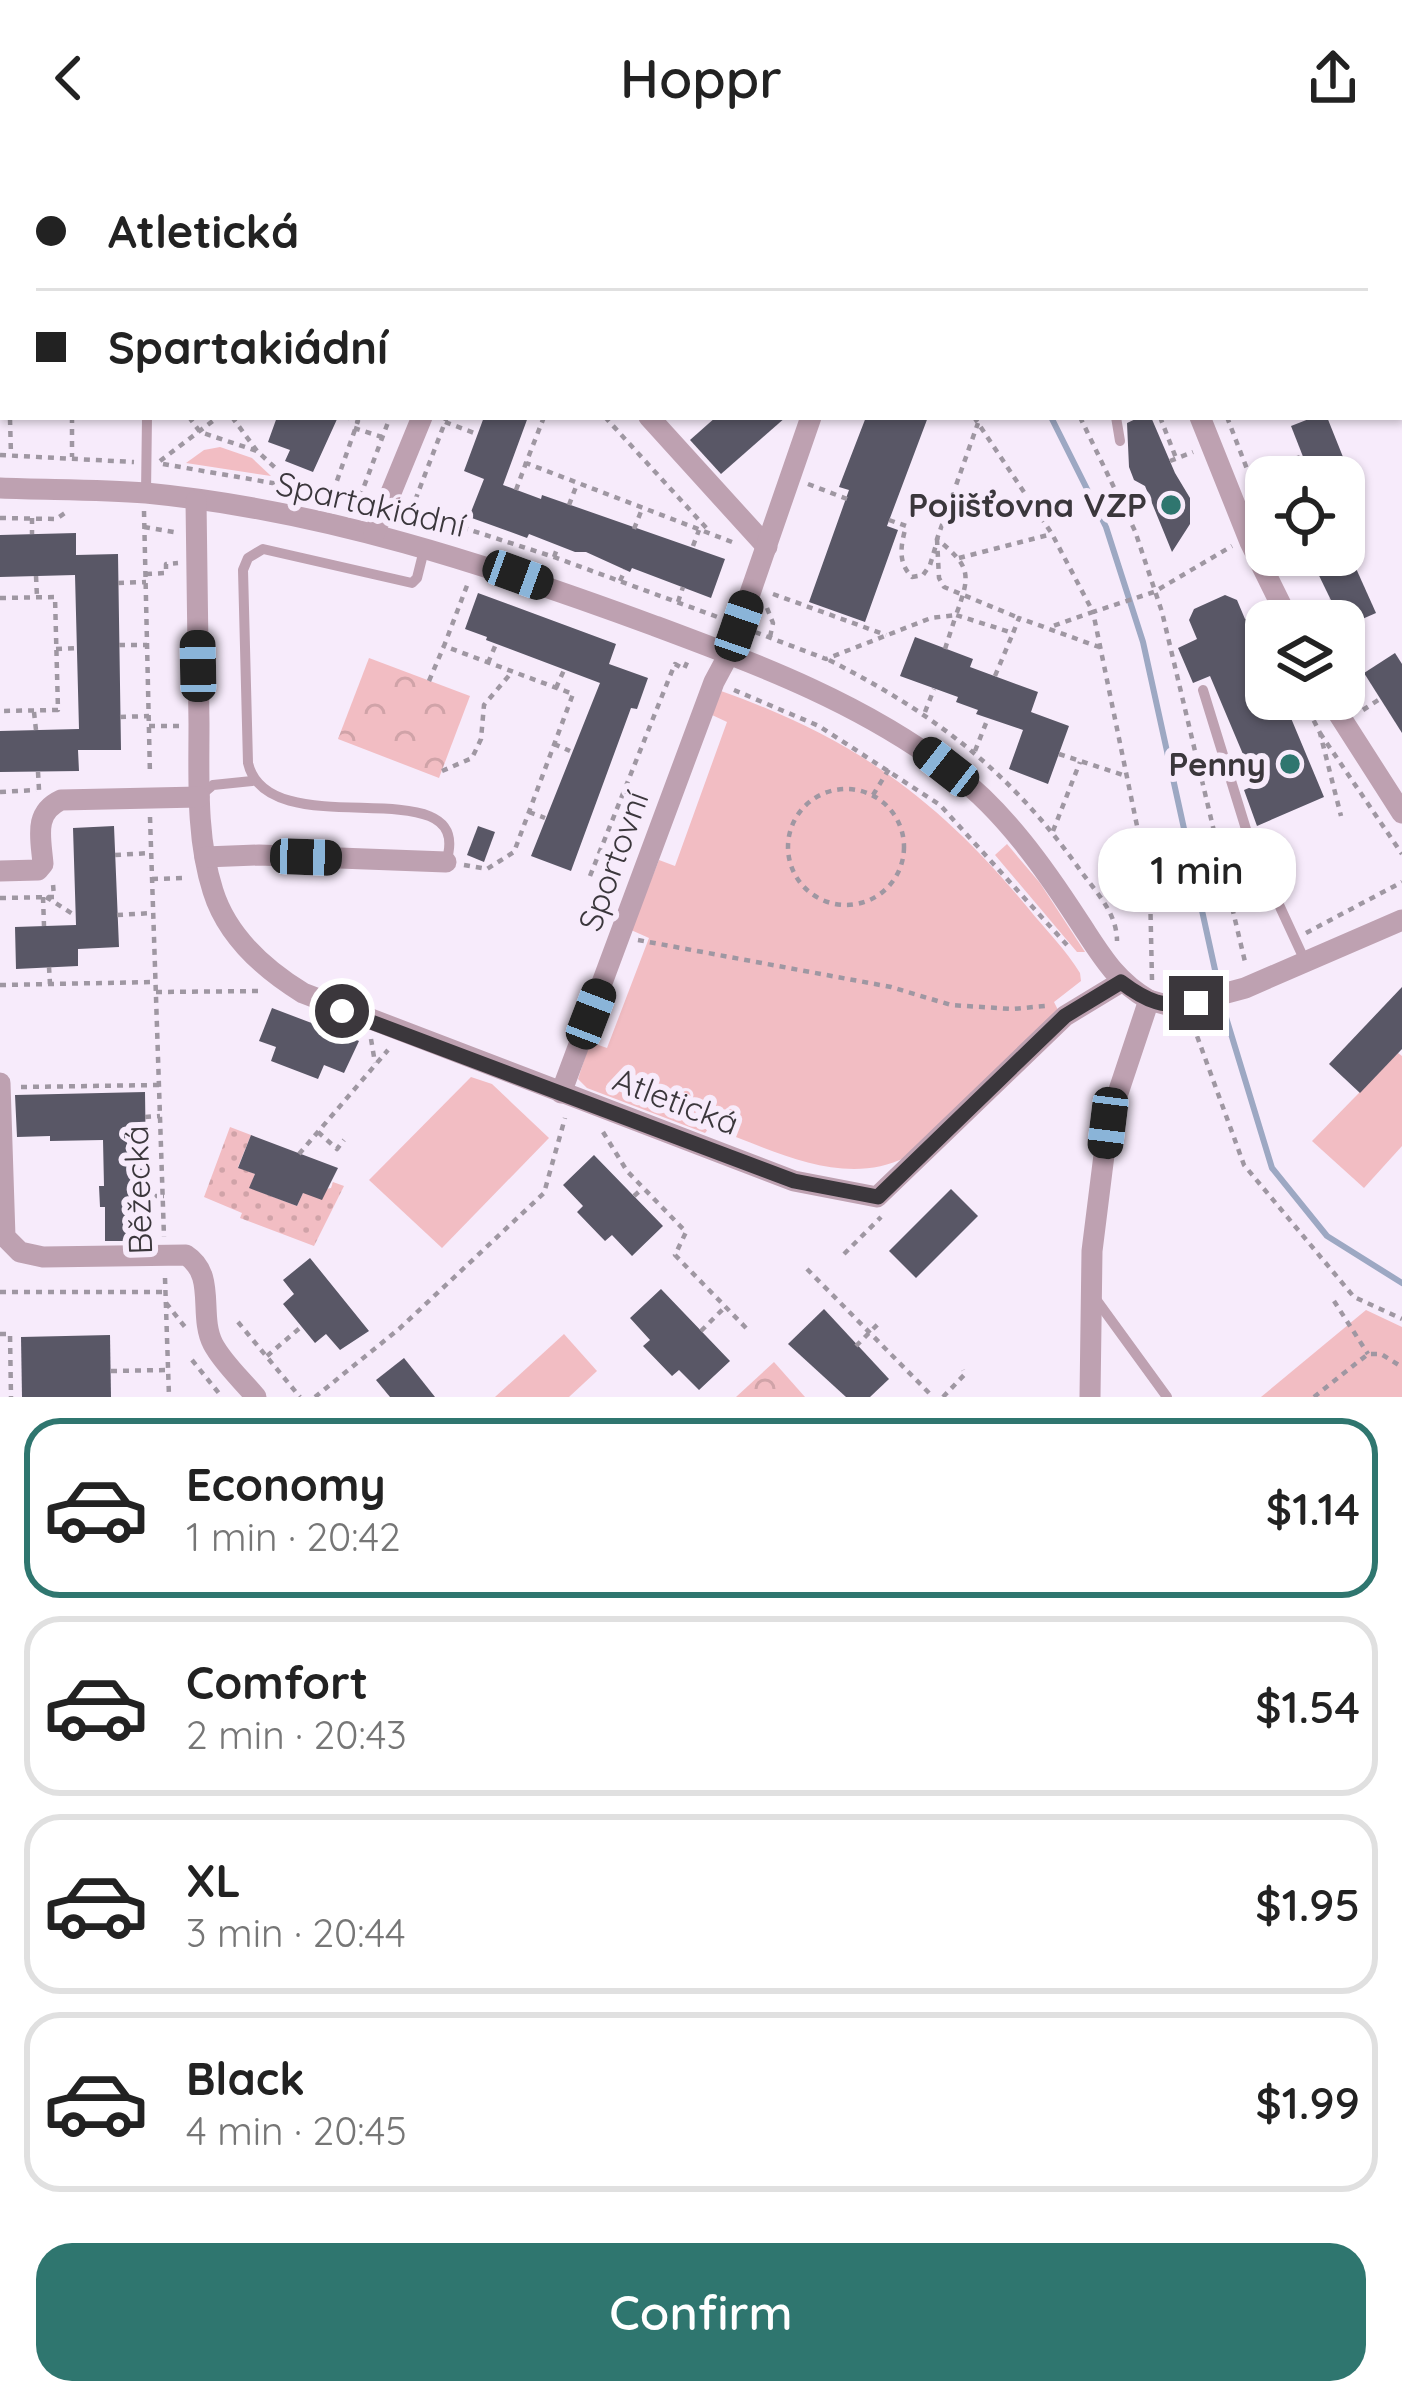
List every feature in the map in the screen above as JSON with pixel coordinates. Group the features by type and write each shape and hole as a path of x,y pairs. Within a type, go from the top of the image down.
{"street":[{"path":"374,533 421,420"},
{"path":"652,420 766,547"},
{"name":"Sportovní","path":"564,1100 810,420"},
{"path":"1201,420 1245,530"},
{"name":"Spartakiádní","path":"0,488 146,493 425,546 696,641 862,711 965,782 1002,819 1121,982 1149,1000 1194,1011"},
{"name":"Atletická","path":"196,501 200,797 207,867 229,925 265,967 303,993 564,1100 794,1181 878,1197 1065,1016 1121,982"},
{"path":"1339,720 1402,813"},
{"path":"0,871 38,870 43,865 39,825 51,805 62,800 200,797"},
{"path":"207,867 259,855 446,862"},
{"path":"1194,1011 1402,920"},
{"path":"1090,1397 1090,1291 1108,1123 1149,1000"},
{"path":"0,1085 5,1238 20,1252 44,1257 186,1255 198,1263 204,1276 208,1332 214,1348 256,1397"}],"lane":[{"path":"146,493 153,463 147,420"},
{"path":"1116,420 1120,441"},
{"path":"252,781 243,570 248,558 263,549 412,584 425,546"},
{"path":"1203,690 1250,842 1306,964"},
{"path":"200,797 212,785 252,781 290,800 323,808 411,809 434,816 446,830 451,848 446,862"},
{"path":"1090,1291 1167,1397"}],"path":[{"path":"10,420 11,455"},
{"path":"71,420 72,457"},
{"path":"191,420 200,432 257,451"},
{"path":"153,463 214,420"},
{"path":"234,420 257,451 295,486"},
{"path":"333,492 358,422 353,420"},
{"path":"359,497 389,420"},
{"path":"411,511 447,420 477,434"},
{"path":"516,490 543,420"},
{"path":"608,420 714,536"},
{"path":"976,420 1052,534 1093,612 1150,890 1152,977"},
{"path":"889,520 906,526 900,548 903,564 912,577 923,575 976,420"},
{"path":"1081,420 1135,532 1247,969 1256,964"},
{"path":"1161,420 1173,459 1193,452"},
{"path":"1228,420 1245,462"},
{"path":"354,428 382,437"},
{"path":"0,455 153,463 359,497 554,557 826,659 931,618 956,615 1013,633"},
{"path":"526,463 739,545"},
{"path":"569,505 577,484"},
{"path":"808,484 847,499"},
{"path":"0,985 155,982 143,527 146,493"},
{"path":"634,529 642,508"},
{"path":"0,518 56,519 66,512"},
{"path":"32,518 32,534"},
{"path":"143,527 196,535"},
{"path":"496,539 500,528"},
{"path":"693,546 699,530"},
{"path":"959,558 1052,534"},
{"path":"937,539 967,572 945,649"},
{"path":"937,539 939,578 944,587 1099,647"},
{"path":"1050,626 1154,592 1231,546 1245,543"},
{"path":"554,557 558,546"},
{"path":"118,583 166,573 166,564 184,562"},
{"path":"620,581 625,570"},
{"path":"36,576 38,597"},
{"path":"430,681 468,583"},
{"path":"678,602 683,587"},
{"path":"767,592 886,635"},
{"path":"0,598 55,597 58,710 0,711"},
{"path":"684,669 707,614"},
{"path":"995,676 1019,618"},
{"path":"488,663 496,644"},
{"path":"119,645 147,645"},
{"path":"443,646 573,694 514,852 487,868 446,862"},
{"path":"56,649 77,649"},
{"path":"590,876 675,664 819,726 889,769 953,818 1069,948"},
{"path":"556,688 564,670"},
{"path":"442,771 472,758 481,740 484,705 512,672"},
{"path":"925,712 934,689"},
{"path":"1365,709 1380,699"},
{"path":"34,710 36,730"},
{"path":"120,717 148,716"},
{"path":"975,751 988,718"},
{"path":"1314,720 1402,854"},
{"path":"1320,733 1341,816"},
{"path":"554,744 570,751"},
{"path":"1059,754 1126,776"},
{"path":"1053,831 1080,762"},
{"path":"873,795 889,769"},
{"path":"38,772 39,790"},
{"path":"847,788 873,795 900,825 902,865 877,896 851,905 824,901 802,886 789,862 792,822 821,794 847,788"},
{"path":"529,812 545,818"},
{"path":"115,855 151,853"},
{"path":"152,879 207,867"},
{"path":"0,898 54,896 52,879"},
{"path":"1297,939 1402,882"},
{"path":"44,897 76,916"},
{"path":"44,897 44,926"},
{"path":"117,915 152,914"},
{"path":"621,935 663,947 891,987 951,1005 1012,1009 1060,1005"},
{"path":"49,967 50,984"},
{"name":"Běžecká","path":"155,982 169,1397"},
{"path":"1194,1011 1244,1165 1354,1297 1402,1318"},
{"path":"370,1031 375,1063"},
{"path":"298,1154 396,1042"},
{"path":"0,1085 159,1085"},
{"path":"315,1397 399,1329 544,1193 564,1100"},
{"path":"592,1115 628,1171 686,1232 675,1255 748,1330"},
{"path":"145,1117 160,1116"},
{"path":"316,1130 337,1149 344,1140"},
{"path":"634,1196 643,1187"},
{"path":"151,1196 164,1196"},
{"path":"807,1269 933,1397"},
{"path":"0,1292 166,1292"},
{"path":"1334,1301 1368,1354"},
{"path":"701,1331 725,1307"},
{"path":"238,1322 300,1397"},
{"path":"856,1346 878,1324"},
{"path":"267,1356 302,1327"},
{"path":"0,1334 10,1334 11,1397"},
{"path":"1313,1397 1368,1354 1381,1354 1402,1367"},
{"path":"192,1360 222,1397"},
{"path":"111,1371 168,1370"},
{"path":"943,1397 965,1374 962,1370"}],"green space":[{"path":"220,447 252,458 271,476 186,463 204,450"},
{"path":"369,658 470,696 439,778 338,739"},
{"path":"721,691 812,729 891,776 994,869 1080,973 1081,981 1054,1002 1058,1010 906,1157 882,1166 832,1167 782,1155 710,1127 705,1133 587,1088 578,1079 590,1042 607,1048 649,938 631,930 659,860 675,866 727,722 712,715"},
{"path":"1007,844 1040,883 1085,952 1077,952 995,855"},
{"path":"1398,1053 1402,1056 1402,1146 1364,1188 1312,1141"},
{"path":"471,1077 492,1084 549,1138 442,1248 369,1180"},
{"path":"230,1127 251,1135 238,1167 255,1174 250,1188 297,1206 303,1193 331,1188 333,1182 344,1186 314,1246 240,1218 242,1213 204,1197"},
{"path":"1366,1310 1402,1327 1402,1397 1261,1397"},
{"path":"564,1334 597,1371 569,1397 495,1397"},
{"path":"774,1362 805,1397 736,1397"}],"building":[{"path":"276,420 337,420 313,472 285,461 290,450 268,442"},
{"path":"483,420 527,420 503,485 725,559 711,598 586,552 469,517 484,479 464,471"},
{"path":"713,420 783,420 721,474 690,440"},
{"path":"865,420 927,420 887,526 898,530 865,622 809,602 849,490 839,487"},
{"path":"1152,420 1190,498 1190,524 1172,552 1145,486 1134,480 1129,467 1127,423"},
{"path":"1328,420 1343,456 1303,456 1291,426"},
{"path":"76,533 76,555 118,554 121,750 78,750 79,771 0,772 0,731 79,729 75,575 0,577 0,535"},
{"path":"1319,576 1359,576 1376,613 1365,618 1365,600 1331,600"},
{"path":"478,593 616,644 609,664 648,678 637,709 631,708 571,871 531,856 600,683 465,629"},
{"path":"1225,595 1237,600 1245,619 1245,720 1292,720 1324,797 1257,826 1244,790 1256,785 1210,676 1193,683 1178,648 1197,639 1189,620 1194,609"},
{"path":"915,637 973,659 970,667 1038,692 1031,712 1069,726 1048,784 1009,769 1023,730 976,714 978,710 956,702 958,697 900,676"},
{"path":"1395,653 1402,664 1402,733 1365,675"},
{"path":"114,826 119,947 78,949 78,966 16,969 15,927 76,925 73,828"},
{"path":"478,826 495,832 484,862 467,855"},
{"path":"1402,987 1402,1049 1360,1093 1329,1064"},
{"path":"272,1008 359,1041 344,1073 324,1065 318,1079 271,1061 276,1047 259,1041"},
{"path":"145,1092 147,1241 105,1241 105,1207 100,1207 99,1186 104,1186 103,1140 17,1137 15,1095"},
{"path":"251,1135 338,1168 322,1200 303,1193 297,1206 249,1188 255,1174 238,1168"},
{"path":"594,1155 663,1226 632,1256 612,1235 605,1241 577,1212 583,1206 563,1185"},
{"path":"951,1189 978,1216 916,1278 889,1251"},
{"path":"310,1258 369,1331 340,1350 326,1334 315,1343 283,1304 294,1294 283,1280"},
{"path":"661,1289 730,1361 699,1390 679,1370 672,1376 643,1346 650,1340 630,1318"},
{"path":"824,1309 889,1379 870,1397 846,1397 788,1344"},
{"path":"110,1335 111,1397 22,1397 21,1337"},
{"path":"404,1358 435,1397 390,1397 376,1380"}],"waterway":[{"path":"1052,420 1106,527 1143,642 1219,988"},
{"path":"1221,1001 1272,1168 1327,1236 1402,1283"}],"place":[{"name":"Pojišťovna VZP","path":"1171,505"},
{"name":"Penny","path":"1290,764"}],"route":[{"path":"342,1011 794,1181 878,1197 1065,1016 1101,994 1121,982 1164,1005 1196,1003"}]}
